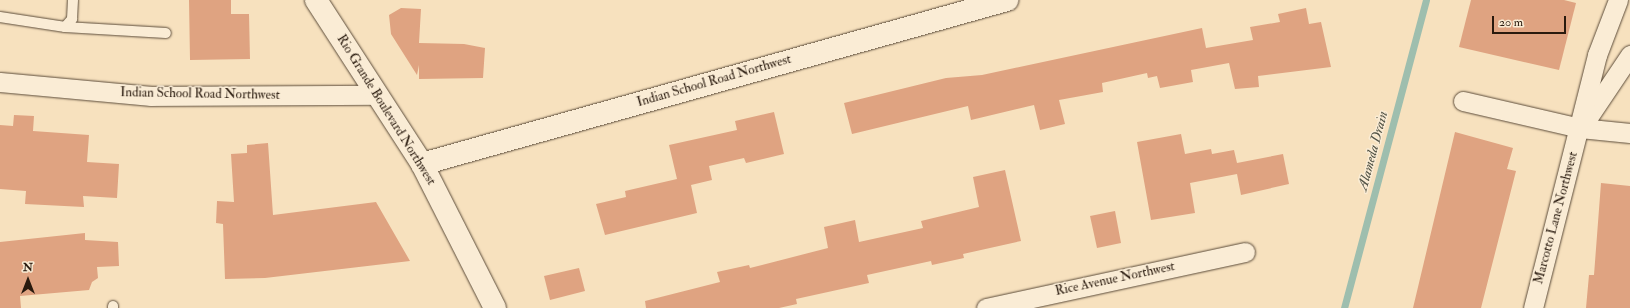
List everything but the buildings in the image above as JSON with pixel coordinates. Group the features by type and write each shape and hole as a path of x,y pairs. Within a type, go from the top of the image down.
{"main road":[{"name":"Rio Grande Boulevard Northwest","path":"316,0 422,164 495,308"},
{"name":"Indian School Road Northwest","path":"422,164 1007,0"}],"street":[{"name":"Marcotto Lane Northwest","path":"1533,308 1580,128 1597,55 1618,0"},
{"name":"Marcotto Lane Northwest","path":"1580,128 1630,56"},
{"name":"Indian School Road Northwest","path":"0,82 151,96 377,95"},
{"path":"1463,101 1580,128 1630,133"},
{"name":"Rice Avenue Northwest","path":"986,308 1245,252"}],"lane":[{"path":"65,27 72,19 73,0"},
{"path":"0,17 65,27 166,33"}],"waterway":[{"name":"Alameda Drain","path":"1344,308 1426,0"}]}
